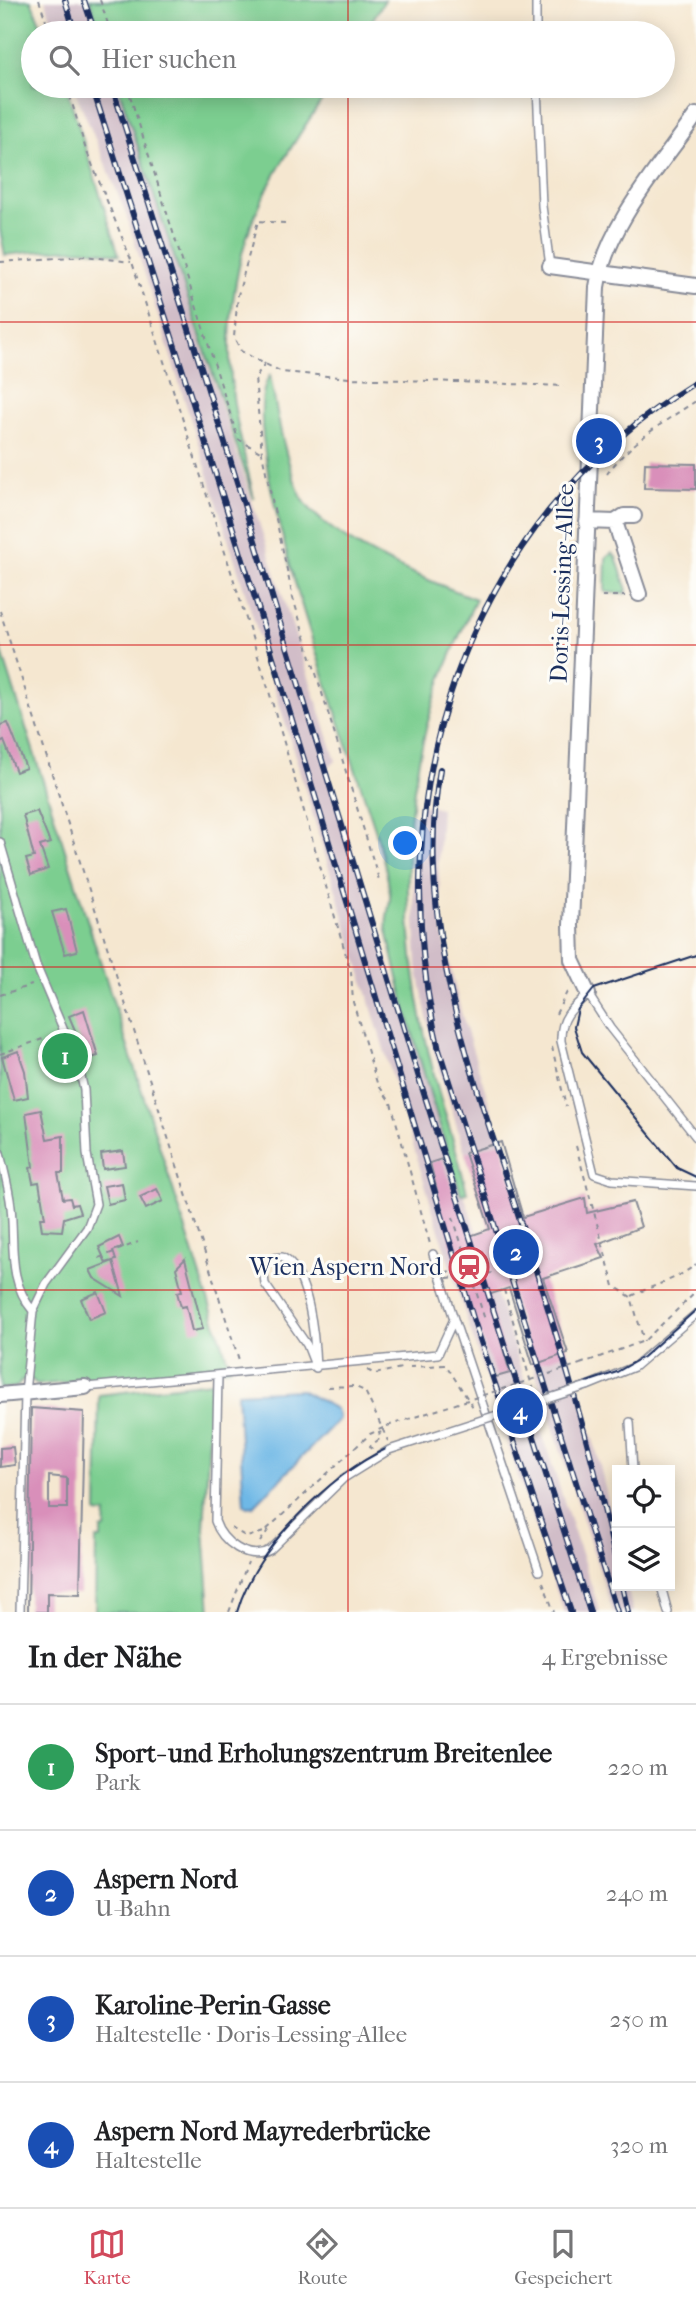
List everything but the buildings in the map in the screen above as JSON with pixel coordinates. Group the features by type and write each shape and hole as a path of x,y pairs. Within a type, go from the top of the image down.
{"street":[{"name":"Doris-Lessing-Allee","path":"588,994 572,960 571,925 599,273 618,228 696,115"},
{"path":"550,265 696,286"},
{"path":"587,522 615,522 624,516 634,516"},
{"path":"615,522 635,595"},
{"path":"0,1395 85,1388"}],"lane":[{"path":"536,0 536,21"},
{"path":"537,98 538,146 550,265"},
{"path":"0,842 43,981 82,1078 86,1144 96,1204 87,1228 46,1284 33,1311 25,1393 20,1612"},
{"path":"0,879 11,881"},
{"path":"696,1137 610,1028 588,994 567,1014 561,1041 594,1174 612,1180 696,1186"},
{"path":"0,1153 11,1205 13,1267 20,1290 33,1311"},
{"path":"433,1254 539,1571"},
{"path":"274,1258 288,1260 300,1283 311,1314 316,1368 307,1345 265,1284 263,1267 274,1258"},
{"path":"218,1376 215,1521 223,1537 245,1551 256,1554 270,1550 344,1478 388,1443 587,1386 634,1367 696,1314"},
{"path":"85,1388 316,1368 438,1354 454,1319"},
{"path":"630,1422 633,1465"},
{"path":"662,1591 668,1612"}],"path":[{"path":"39,0 46,21"},
{"path":"100,0 107,21"},
{"path":"71,98 85,147 132,262 268,688 351,972 356,1014 377,1083 391,1103 433,1254"},
{"path":"131,98 238,439 262,453"},
{"path":"285,223 258,221 238,295 234,337 241,351 282,372 350,378 564,386"},
{"path":"0,262 85,256 132,262"},
{"path":"265,363 255,377 262,453 293,598 380,883"},
{"path":"607,474 615,462 696,401"},
{"path":"602,596 635,595"},
{"path":"0,611 244,1374"},
{"path":"0,995 43,981"},
{"path":"0,1054 65,1031"},
{"path":"453,1217 485,1320"},
{"path":"592,1228 595,1227 614,1286 631,1297 644,1341"},
{"path":"99,1258 138,1242"},
{"path":"484,1251 444,1274 446,1280 492,1273"},
{"path":"631,1297 665,1280 683,1275 696,1264"},
{"path":"504,1290 529,1380"},
{"path":"227,1524 236,1533 247,1536 264,1532 370,1434 385,1426 644,1341 696,1292"},
{"path":"354,1364 375,1374 402,1368 446,1365 478,1415"},
{"path":"328,1387 359,1387 365,1391 385,1426 388,1443"},
{"path":"379,1446 372,1449 370,1446 381,1438 379,1433 384,1432"},
{"path":"229,1612 247,1563"},
{"path":"539,1571 554,1612"}],"shaded area":[{"path":"45,0 90,0 96,21 52,21"},
{"path":"78,98 122,98 336,761 326,770 600,1612 564,1612 549,1570 455,1283 252,614 125,211"},
{"path":"419,805 441,808 438,864 443,936 461,1012 501,1142 465,1153 433,1048 417,966 413,880"},
{"path":"568,1353 598,1457 612,1519 612,1591 628,1591 633,1612 613,1612 533,1365"}],"green space":[{"path":"0,0 31,0 39,21 21,21 21,98 70,98 119,255 77,250 5,255 0,230"},
{"path":"90,0 385,0 372,21 96,21"},
{"path":"122,98 323,98 288,153 259,206 245,243 236,281 231,321 231,378 237,424 254,499"},
{"path":"270,375 290,465 300,494 311,510 330,527 379,557 476,599 442,677 427,725 410,823 408,872 409,922 422,1021 467,1193 461,1194 403,997 387,930 390,894 376,832 322,669 279,525 266,460 262,408"},
{"path":"612,553 616,557 627,590 625,594 605,592 606,558"},
{"path":"0,646 230,1368 36,1385 33,1380 22,1380 17,1387 0,1389"},
{"path":"212,1382 204,1529 210,1612 95,1612 96,1539 101,1539 101,1530 105,1529 106,1514 97,1513 99,1395"}],"water":[{"path":"301,1390 336,1409 339,1419 254,1506 248,1507 244,1504 237,1393"}],"tram line":[{"path":"696,955 594,989 578,1009 574,1027 582,1052 677,1168 696,1177"},
{"path":"237,1612 246,1588 277,1539 319,1495 365,1460 388,1448 617,1372 643,1357 696,1310"}],"railway":[{"path":"65,0 71,21"},
{"path":"84,0 91,21"},
{"path":"96,98 256,601 473,1318 571,1612"},
{"path":"116,98 230,459 420,1081 590,1612"},
{"path":"617,1612 439,1050 423,953 421,857 432,763 458,672 497,588 549,510 616,441 696,382"},
{"path":"440,769 434,828 435,886 441,943 453,1000 485,1113 573,1394 612,1544"},
{"path":"623,1591 628,1612"}],"place":[{"name":"Karoline-Perin-Gasse","path":"599,441"},
{"name":"Sport- und Erholungszentrum Breitenlee","path":"65,1056"},
{"name":"Aspern Nord","path":"516,1252"},
{"name":"Wien Aspern Nord","path":"469,1267"},
{"name":"Aspern Nord Mayrederbrücke","path":"520,1411"}]}
